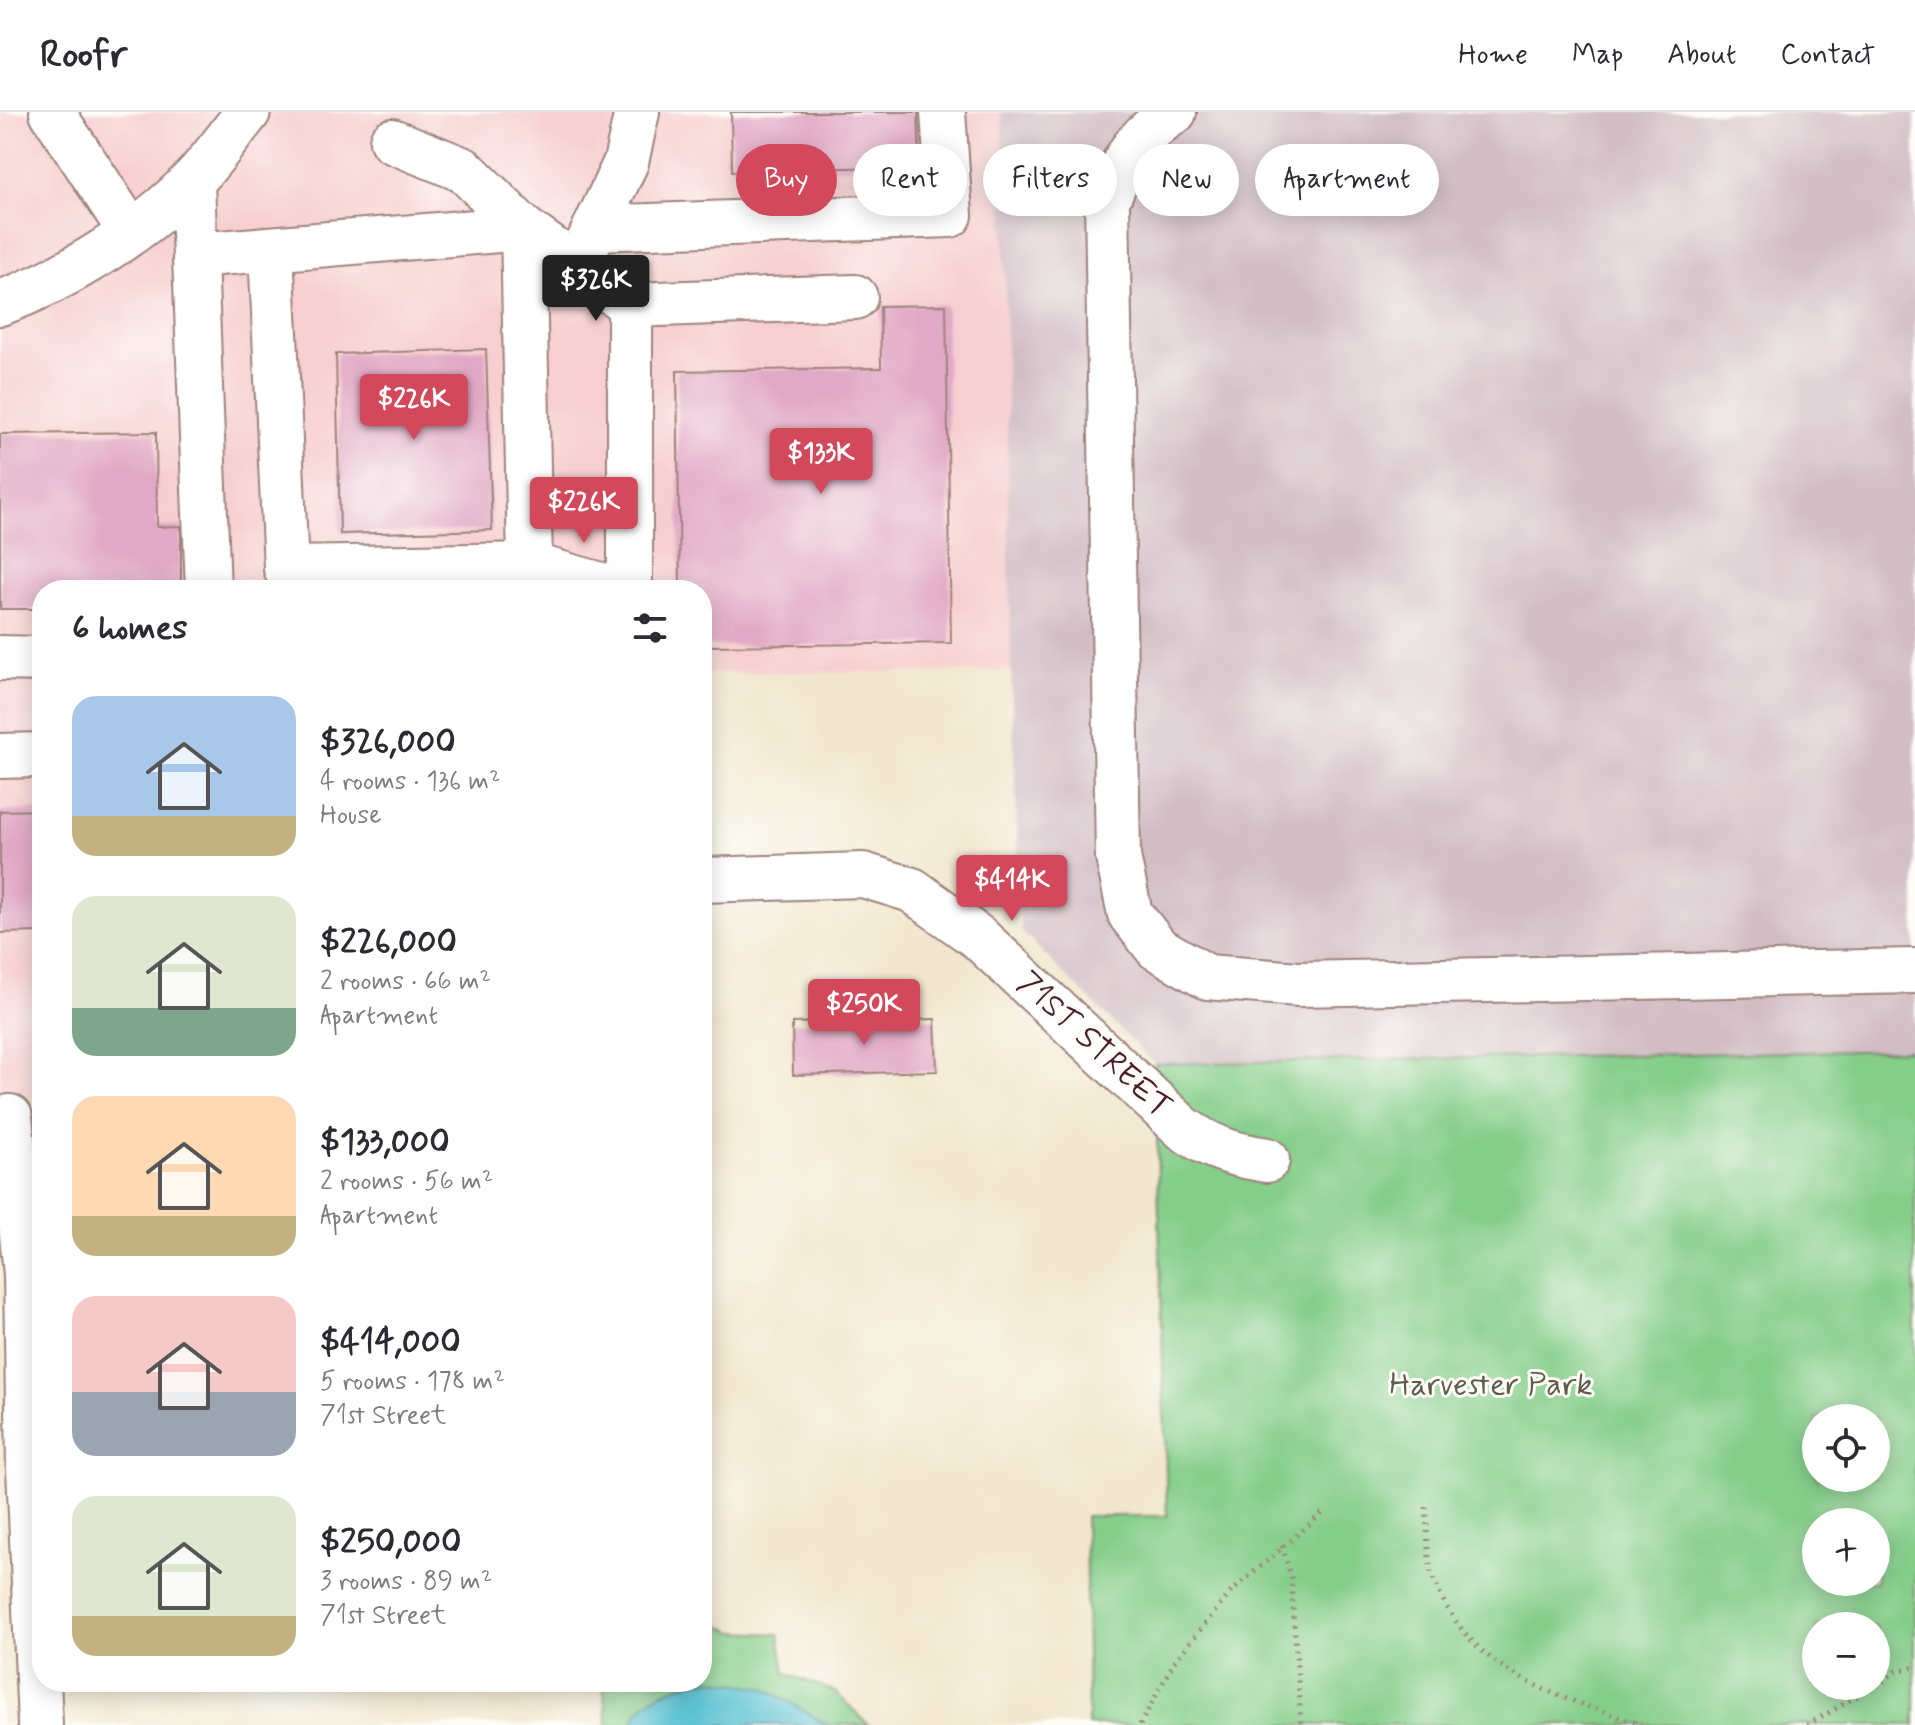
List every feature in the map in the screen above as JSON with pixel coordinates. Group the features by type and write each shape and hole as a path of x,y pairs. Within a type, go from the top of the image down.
{"street":[{"path":"52,112 130,231"},
{"path":"2,298 95,256 130,231 192,181 248,112"},
{"path":"577,267 626,162 637,112"},
{"path":"595,228 950,215 943,112"},
{"path":"1174,112 1154,125 1126,154 1107,201 1118,857 1130,914 1157,948 1207,977 1299,984 1915,971"},
{"path":"392,141 464,170 523,228 630,305 855,297"},
{"path":"192,181 208,580"},
{"path":"195,255 523,228"},
{"path":"523,228 530,565"},
{"path":"271,249 286,569 530,565 583,580"},
{"path":"630,305 630,580"},
{"path":"0,658 32,659"},
{"path":"0,756 32,755"},
{"name":"71ST STREET","path":"712,880 863,875 912,890 979,938 1183,1128 1204,1143 1229,1154 1267,1160"},
{"path":"17,1116 26,1274 32,1538"},
{"path":"39,1692 40,1725"}],"path":[{"path":"1426,1507 1433,1578 1455,1618 1481,1652 1520,1680 1641,1725"},
{"path":"1140,1725 1174,1662 1231,1592 1326,1510"},
{"path":"1282,1546 1291,1577 1301,1725"},
{"path":"1890,1676 1915,1667"},
{"path":"1807,1725 1851,1700"}],"shaded area":[{"path":"0,112 1002,112 1003,144 983,144 983,216 1004,216 1011,671 712,673 712,580 32,580 32,1096 0,1097"},
{"path":"1002,112 1915,112 1915,1050 1155,1064 1021,931 1011,671 1004,216 1117,216 1117,144 1003,144"}],"green space":[{"name":"Harvester Park","path":"1915,1050 1915,1725 1088,1725 1085,1516 1167,1516 1155,1064"},
{"path":"712,1621 734,1632 779,1634 785,1673 834,1691 869,1725 607,1725 604,1692 712,1692"}],"water":[{"path":"712,1679 765,1688 828,1725 632,1725 637,1714 654,1697 664,1692 712,1692"}],"building":[{"path":"731,112 918,112 919,144 853,144 853,168 837,168 837,144 736,144 736,171 732,171"},
{"path":"946,305 951,643 712,646 712,580 680,580 677,371 881,368 880,306"},
{"path":"486,349 492,530 340,534 336,354"},
{"path":"156,432 157,527 181,526 181,580 32,580 32,609 0,609 0,434"},
{"path":"32,810 32,932 0,933 0,811"},
{"path":"935,1019 937,1071 793,1075 792,1023"}]}
